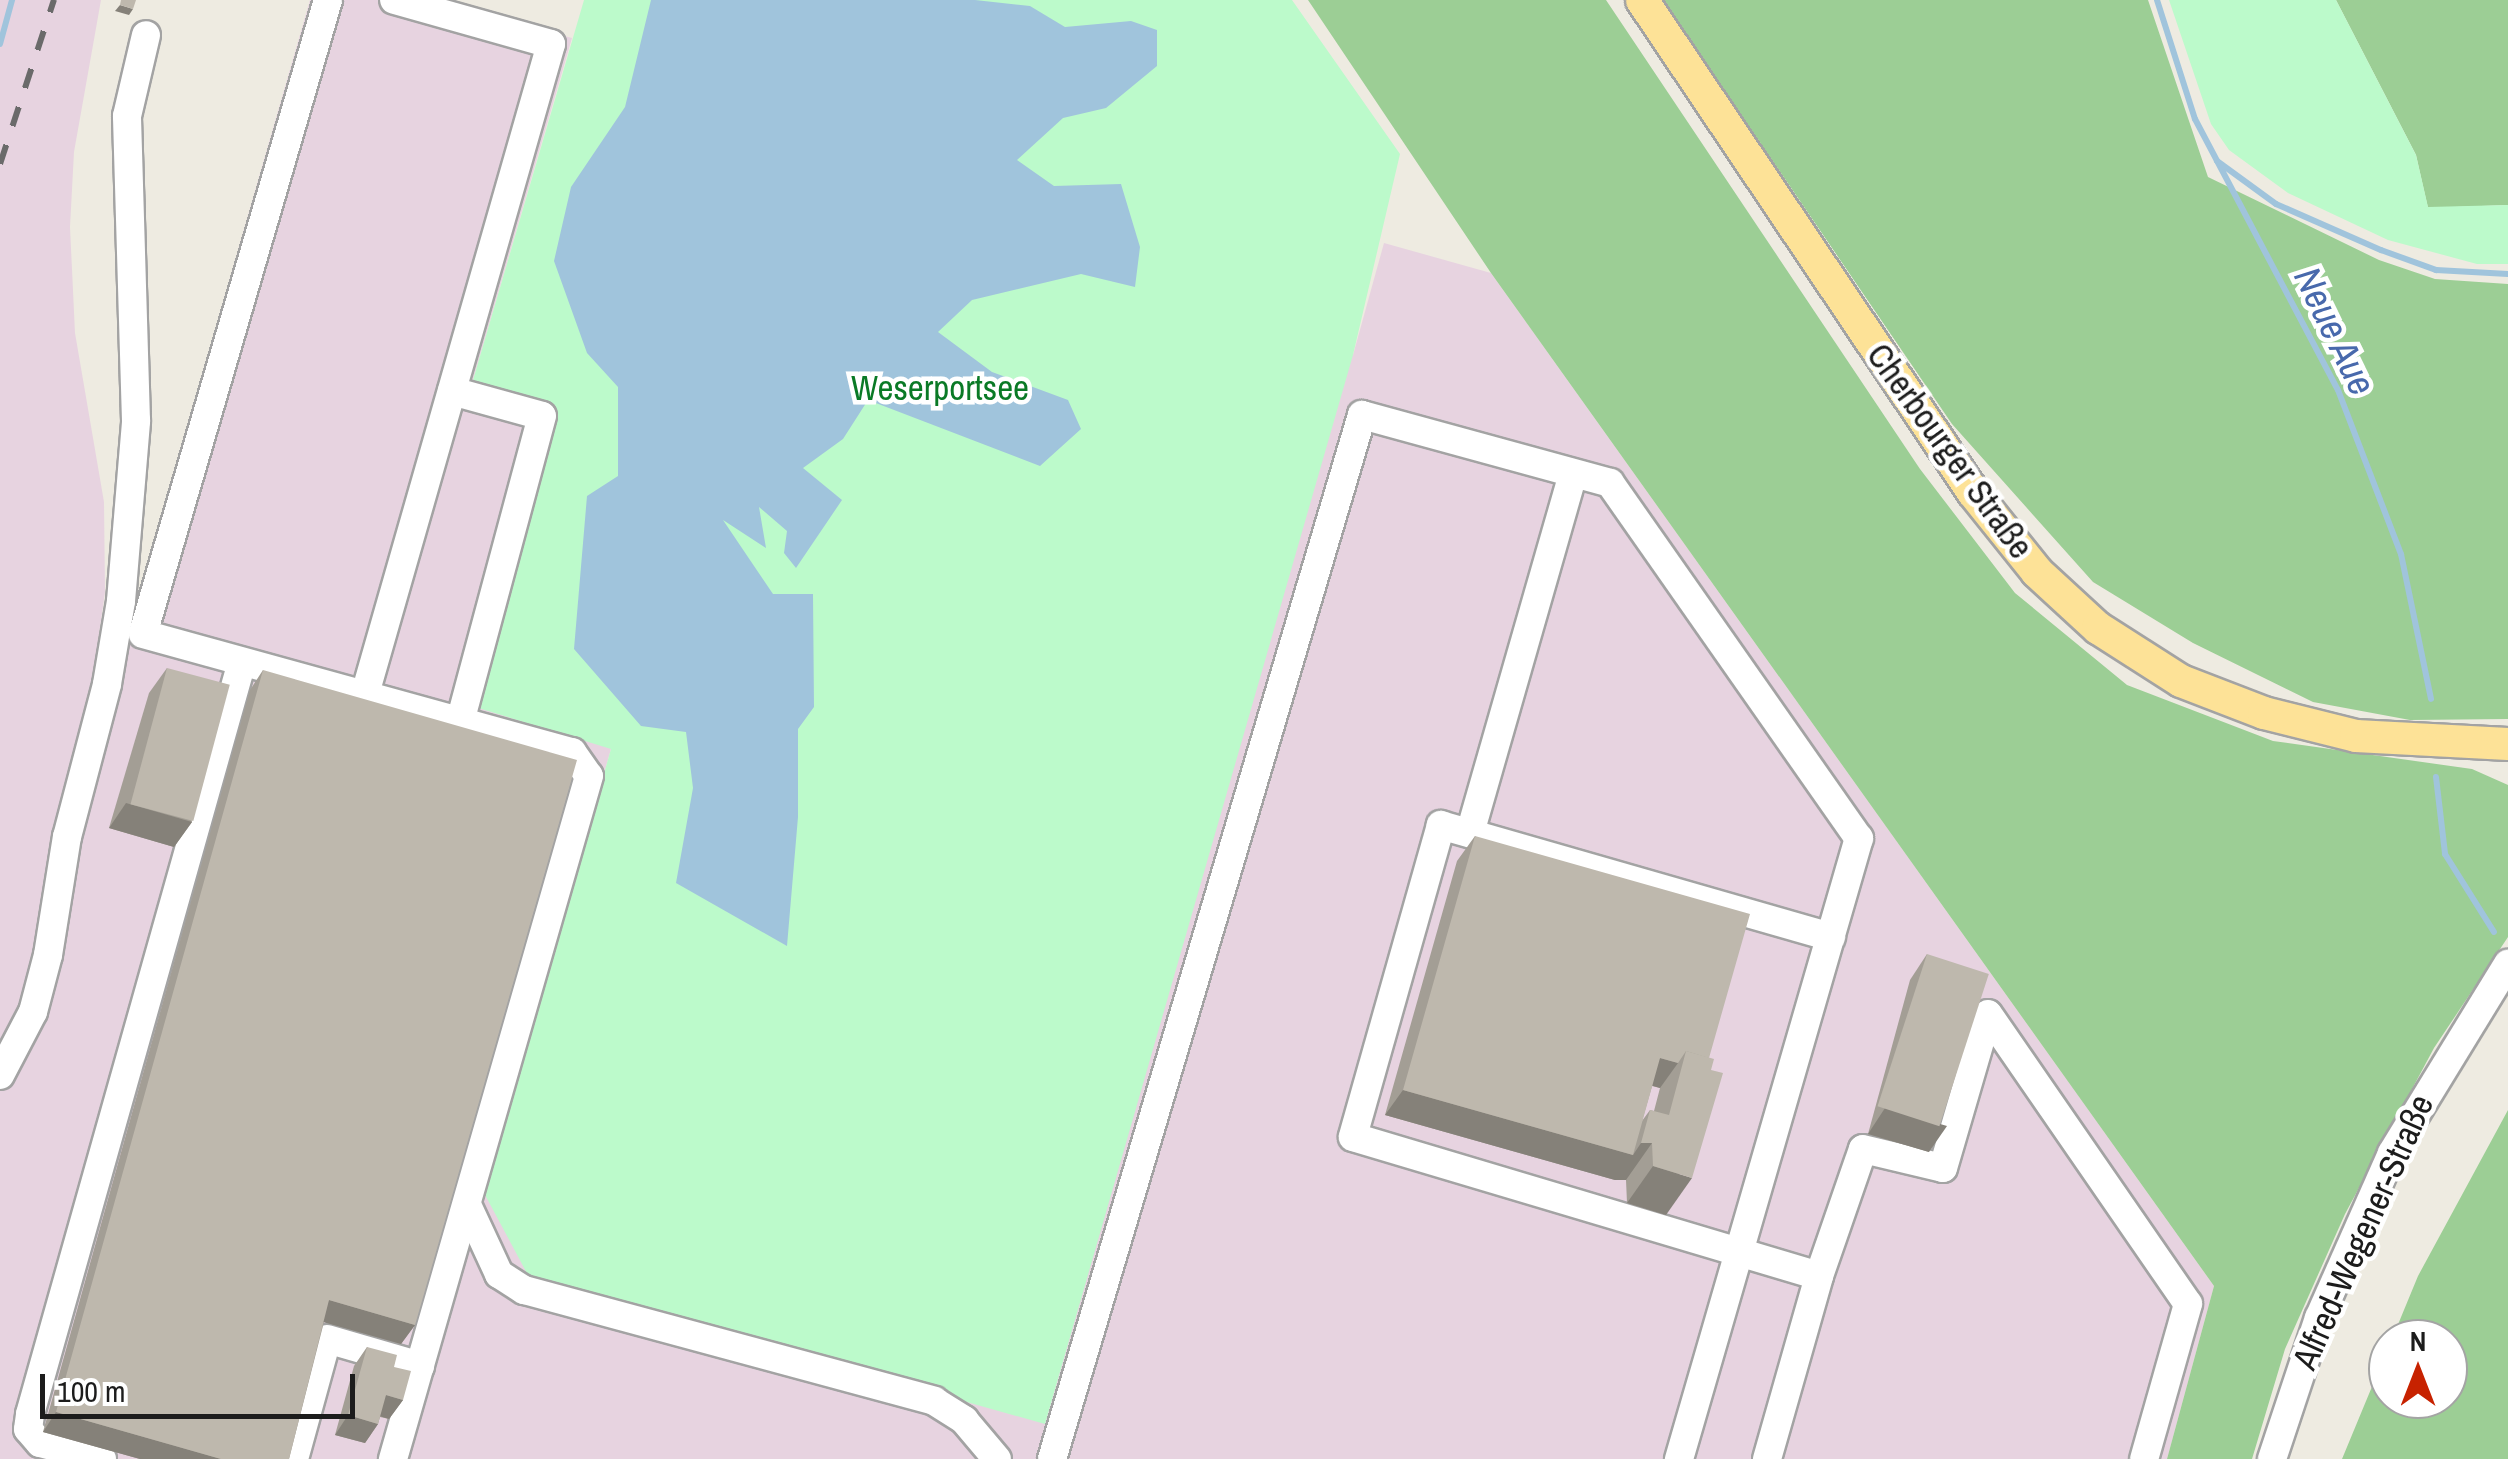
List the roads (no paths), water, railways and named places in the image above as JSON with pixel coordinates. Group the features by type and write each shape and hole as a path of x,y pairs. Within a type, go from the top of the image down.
{"main road":[{"name":"Cherbourger Straße","path":"1642,0 1972,492 2064,599 2136,655 2238,704 2356,736 2470,746 2508,744"}],"street":[{"path":"328,0 142,634 572,752 589,776 469,1209 393,1459"},
{"path":"365,694 552,44 394,0"},
{"path":"0,1076 32,1012 48,955 125,569 136,421 127,116 146,35"},
{"path":"452,391 542,416 460,721"},
{"path":"1052,1459 1362,416 1610,483 1859,838 1742,1255 1679,1459"},
{"path":"1470,833 1572,473"},
{"path":"102,1459 40,1443 28,1430 30,1414 242,662"},
{"path":"2470,746 2508,757"},
{"path":"1819,1276 1353,1138 1441,825 1832,936"},
{"name":"Alfred-Wegener-Straße","path":"2272,1459 2319,1318 2392,1153 2508,964"},
{"path":"1767,1459 1819,1276 1863,1148 1943,1168 1988,1014 2188,1304 2144,1459"},
{"path":"469,1209 499,1274 524,1290 934,1401 964,1420 997,1459"},
{"path":"294,1459 326,1338 420,1366"}],"water":[{"name":"Weserportsee","path":"651,0 975,0 1030,6 1065,27 1131,21 1157,30 1157,66 1106,108 1063,118 1017,160 1054,186 1121,184 1140,247 1135,287 1081,274 972,300 938,332 992,372 1068,400 1081,429 1040,466 868,400 843,439 803,468 842,500 796,568 784,553 787,531 759,507 766,548 723,520 773,594 813,594 814,707 798,729 798,817 787,946 676,883 693,788 686,732 641,726 574,649 587,496 618,476 618,387 587,353 554,261 571,187 625,107"}],"waterway":[{"path":"0,44 12,0"},
{"name":"Neue Aue","path":"2157,0 2195,119 2338,390 2401,554 2431,699"},
{"path":"2217,161 2276,204 2381,250 2436,270 2508,274"},
{"name":"Neue Aue","path":"2436,777 2445,854 2494,932"}],"railway":[{"path":"0,164 54,0"}]}
